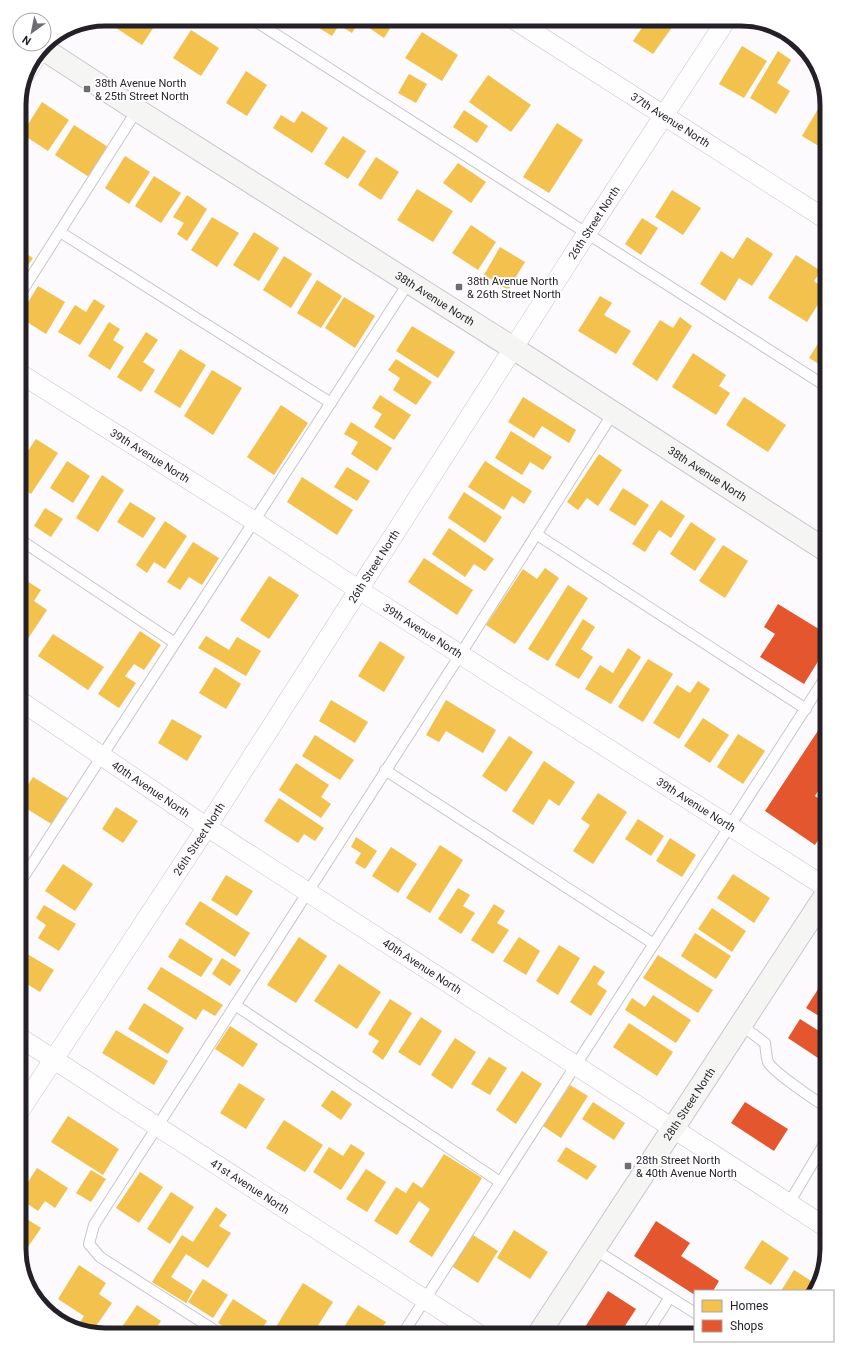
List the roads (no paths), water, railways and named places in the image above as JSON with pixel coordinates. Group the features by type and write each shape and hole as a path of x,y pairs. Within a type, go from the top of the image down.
{"main road":[{"name":"38th Avenue North","path":"47,52 820,543"},
{"name":"28th Street North","path":"543,1328 820,904"}],"street":[{"name":"37th Avenue North","path":"524,26 820,216"},
{"name":"26th Street North","path":"26,1101 207,827 662,115 721,26"},
{"name":"39th Avenue North","path":"26,377 254,521 460,655 820,884"},
{"name":"40th Avenue North","path":"26,705 207,827 820,1223"},
{"name":"41st Avenue North","path":"26,1041 469,1328"}],"lane":[{"path":"263,26 820,383"},
{"path":"26,285 137,110"},
{"path":"60,232 331,403"},
{"path":"26,867 102,756 409,282"},
{"path":"211,1328 100,1257 89,1244 94,1225 460,655 613,413"},
{"path":"536,534 806,709"},
{"path":"26,544 175,643"},
{"path":"406,1328 820,686"},
{"path":"386,770 654,944"},
{"path":"235,1005 500,1182"},
{"path":"741,1025 765,1043 768,1063 820,1104"},
{"path":"789,1203 820,1151"},
{"path":"594,1249 694,1312"},
{"path":"650,1328 670,1297"}],"place":[{"name":"38th Avenue North & 25th Street North","path":"87,89"},
{"name":"38th Avenue North & 26th Street North","path":"459,287"},
{"name":"28th Street North & 40th Avenue North","path":"628,1166"}]}
